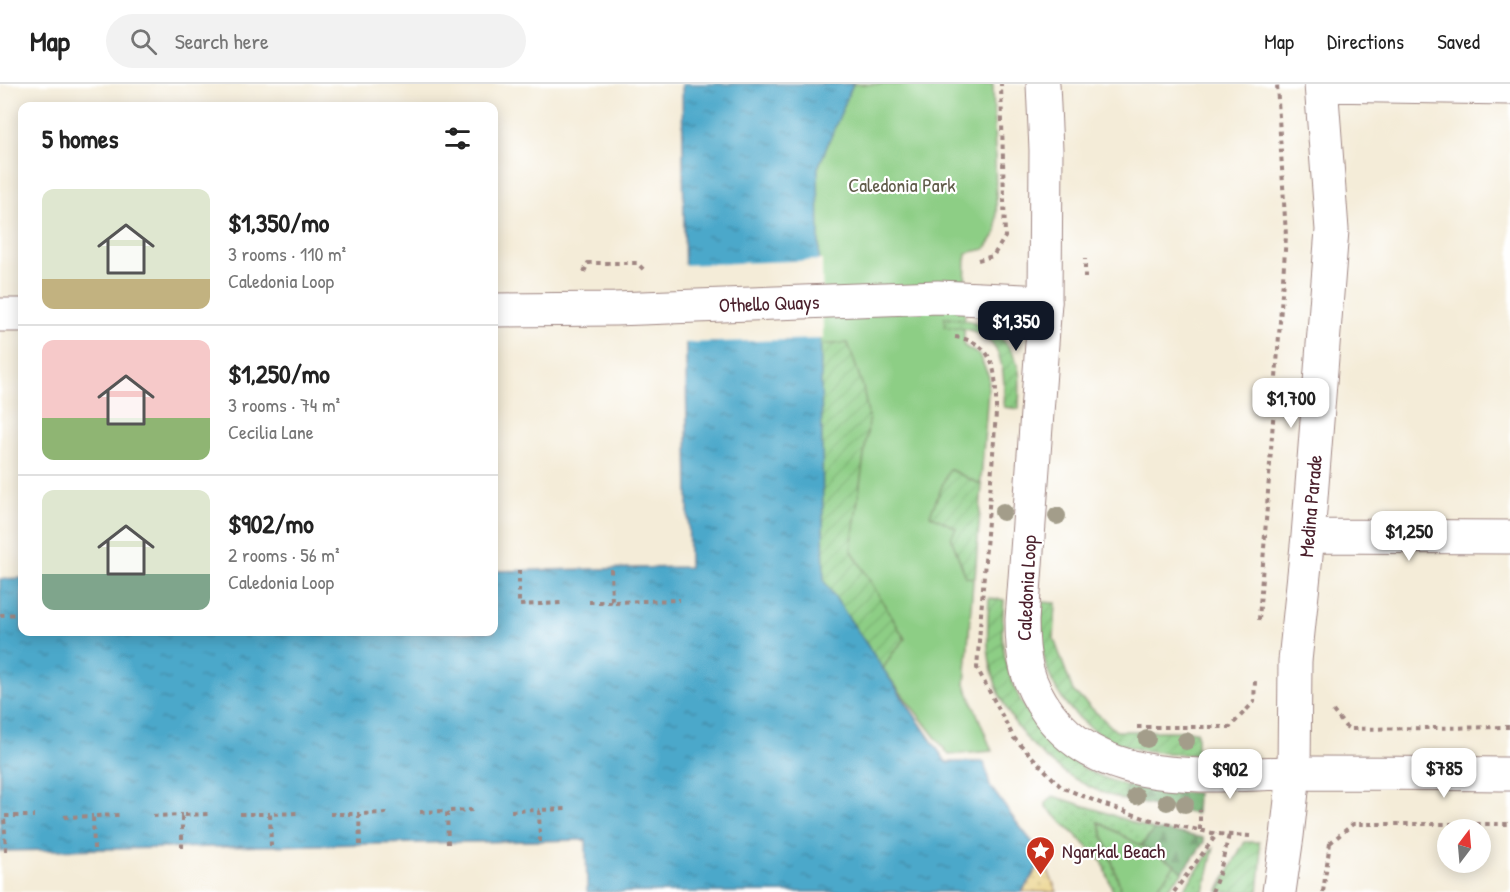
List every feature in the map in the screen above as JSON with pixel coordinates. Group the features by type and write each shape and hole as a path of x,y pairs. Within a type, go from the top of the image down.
{"street":[{"name":"Caledonia Loop","path":"1043,84 1046,150 1045,303 1022,620 1025,666 1042,704 1058,726 1076,742 1122,765 1150,771 1182,775 1510,774"},
{"path":"1321,84 1510,88"},
{"name":"Medina Parade","path":"1279,892 1294,773 1294,661 1308,536 1332,230 1321,84"},
{"name":"Othello Quays","path":"498,310 615,309 938,297 1045,303"},
{"path":"0,315 18,315"},
{"path":"1308,536 1510,537"}],"path":[{"path":"973,261 993,256 1005,237 1001,84"},
{"path":"1258,627 1286,236 1277,84"},
{"path":"1085,250 1085,283"},
{"path":"581,278 588,263 637,263 649,276"},
{"path":"611,569 612,602"},
{"path":"519,570 519,605 562,603"},
{"path":"589,602 680,600"},
{"path":"0,615 18,614"},
{"path":"1130,727 1230,727 1254,702 1256,671"},
{"path":"1330,704 1334,714 1350,729 1510,727"},
{"path":"1200,830 1201,801"},
{"path":"512,811 569,809"},
{"path":"420,812 476,810"},
{"path":"539,810 540,842"},
{"path":"447,811 448,844"},
{"path":"240,814 299,813"},
{"path":"330,814 387,813"},
{"path":"153,816 210,814"},
{"path":"270,814 271,846"},
{"path":"359,814 360,845"},
{"path":"64,817 122,815"},
{"path":"182,815 182,848"},
{"path":"6,851 2,817 34,816"},
{"path":"93,816 94,849"},
{"path":"1323,892 1330,843 1353,824 1510,824"},
{"path":"1174,892 1216,834 1251,836"},
{"path":"1212,892 1229,835"},
{"path":"1320,837 1330,843"}],"green space":[{"name":"Caledonia Park","path":"847,84 993,84 997,232 985,249 966,253 964,346 979,355 989,377 965,684 992,751 949,755 816,583 808,162"},
{"path":"944,318 981,325 1001,338 1009,347 1019,371 1019,409 1004,407 1001,361 988,340 978,333 945,327"},
{"path":"848,343 863,387 869,420 851,549 905,639 883,669 821,581 815,345"},
{"path":"949,469 982,485 975,578 966,577 951,538 956,528 930,515"},
{"path":"989,598 1004,600 1002,640 1007,665 1013,684 1033,720 1060,751 1076,763 1093,773 1127,786 1124,800 1077,780 1056,766 1037,750 1021,731 1007,710 990,662"},
{"path":"1041,602 1056,603 1054,639 1073,691 1116,731 1197,731 1197,755 1133,748 1101,735 1074,713 1063,700 1047,669 1041,640"},
{"path":"1127,786 1197,793 1196,814 1124,800"},
{"path":"1053,796 1154,830 1141,846 1099,823 1122,892 1113,892 1103,863 1046,807 1046,803"},
{"path":"1099,822 1175,865 1153,892 1122,892"},
{"path":"1154,830 1203,838 1204,842 1183,872 1141,846"},
{"path":"1245,842 1259,842 1261,862 1258,892 1218,892 1242,846"},
{"path":"1214,846 1204,892 1182,892"},
{"path":"1175,865 1183,872 1165,892 1153,892"}],"sand":[{"name":"Ngarkal Beach","path":"1043,859 1057,892 1022,892"}],"water":[{"path":"682,84 853,84 818,168 824,581 946,762 984,762 990,786 1043,859 1022,892 587,892 586,840 0,851 0,579 18,578 18,636 498,636 498,571 689,567"}],"pier":[{"path":"822,260 823,339 682,343 681,265"}],"place":[{"name":"Ngarkal Beach","path":"1041,876"}]}
